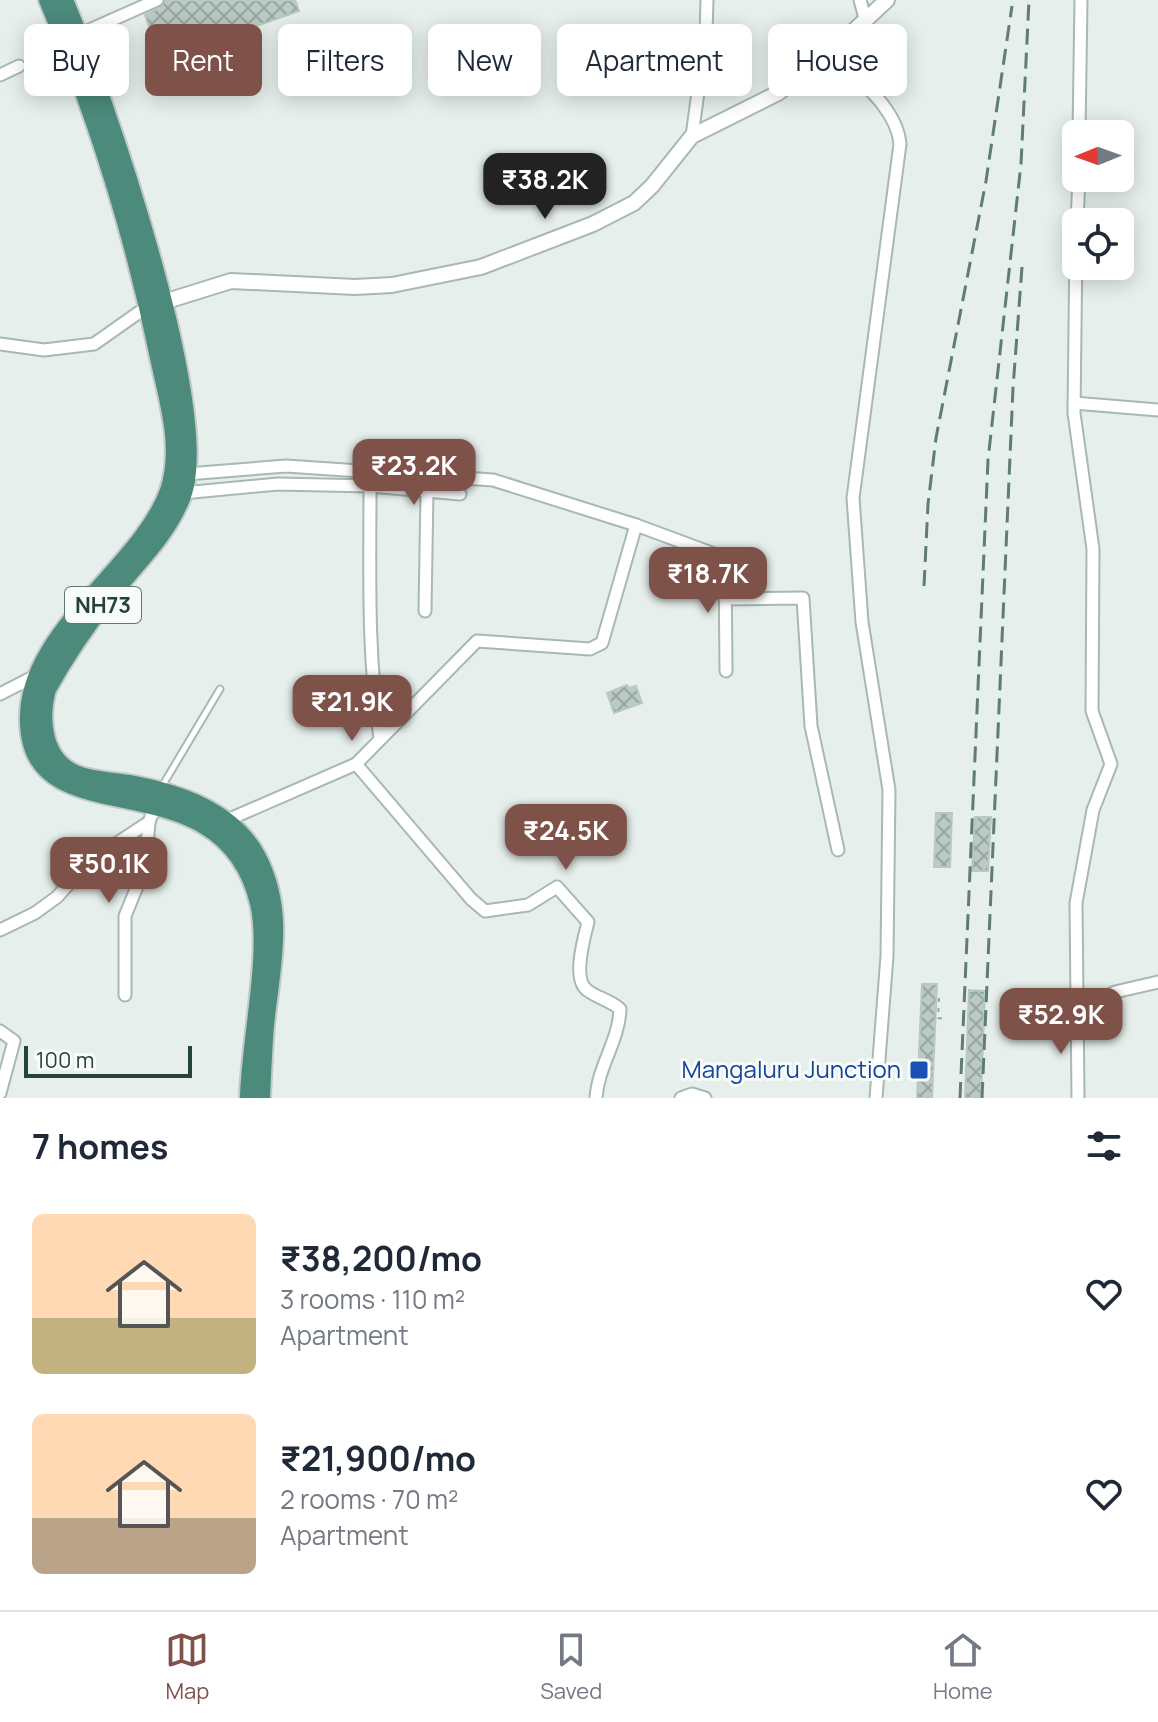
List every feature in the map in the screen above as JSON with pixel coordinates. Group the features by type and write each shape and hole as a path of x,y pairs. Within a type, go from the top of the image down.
{"highway":[{"name":"NH73","path":"48,0 93,115 155,304 173,423 173,475 155,520 76,629 47,689 43,704 44,736 59,763 73,773 192,817 216,833 243,862 253,882 262,937 249,1098"},
{"name":"NH73","path":"64,0 74,24"},
{"name":"NH73","path":"102,96 187,421 187,474 183,493 168,528 39,674 29,702 31,740 49,773 66,786 155,805 199,804 225,821 255,854 273,903 275,948 265,1026 261,1098"}],"street":[{"path":"103,24 157,0"},
{"path":"692,136 706,34 707,0"},
{"path":"860,0 865,18"},
{"path":"859,24 887,0"},
{"path":"1079,120 1081,0"},
{"path":"0,75 19,66"},
{"path":"0,344 44,350 94,344 155,304 231,281 355,287 392,285 481,267 593,224 634,203 652,186 692,136 772,96"},
{"path":"872,96 899,128 900,144 853,498 862,622 889,790 887,956 876,1098"},
{"path":"1076,280 1074,403 1093,549 1092,711 1111,764 1093,810 1076,903 1078,1098"},
{"path":"1074,403 1158,410"},
{"path":"187,474 286,466 493,480 636,525 725,558 726,671"},
{"path":"183,493 278,484 370,486 460,494"},
{"path":"370,486 370,602 374,701 380,738"},
{"path":"425,611 427,491"},
{"path":"225,821 356,764 477,641 590,649 602,643 636,525"},
{"path":"725,599 803,598 811,726 838,850"},
{"path":"0,694 39,674"},
{"path":"356,764 471,899 485,911 528,905 557,887 579,909 588,922 580,970 582,984 586,990 608,999 620,1009 619,1024 597,1080 596,1098"},
{"path":"0,930 35,913 57,897 88,862 155,805"},
{"path":"125,995 125,916 145,867 155,805"},
{"path":"1078,1014 1115,992 1158,982"},
{"path":"0,1031 14,1041 0,1093"},
{"path":"681,1098 692,1094 705,1098"}],"lane":[{"path":"155,805 220,689"}],"path":[{"path":"977,986 977,993"},
{"path":"970,993 984,993"},
{"path":"939,998 938,1018 947,1019"}],"building":[{"path":"165,0 295,0 299,11 262,24 148,24 145,15 161,7"},
{"path":"627,685 629,688 636,686 642,703 614,713 607,693"},
{"path":"936,813 952,813 950,867 934,867"},
{"path":"975,817 991,817 988,871 972,871"},
{"path":"922,984 937,984 932,1098 917,1098"},
{"path":"969,990 985,991 981,1098 965,1098"}],"railway":[{"path":"960,1098 988,460 1021,164 1029,0"},
{"path":"924,586 928,504 936,438 986,181 1012,6"},
{"path":"982,1098 1013,388 1022,267"}],"place":[{"name":"Mangaluru Junction","path":"919,1070"}]}
